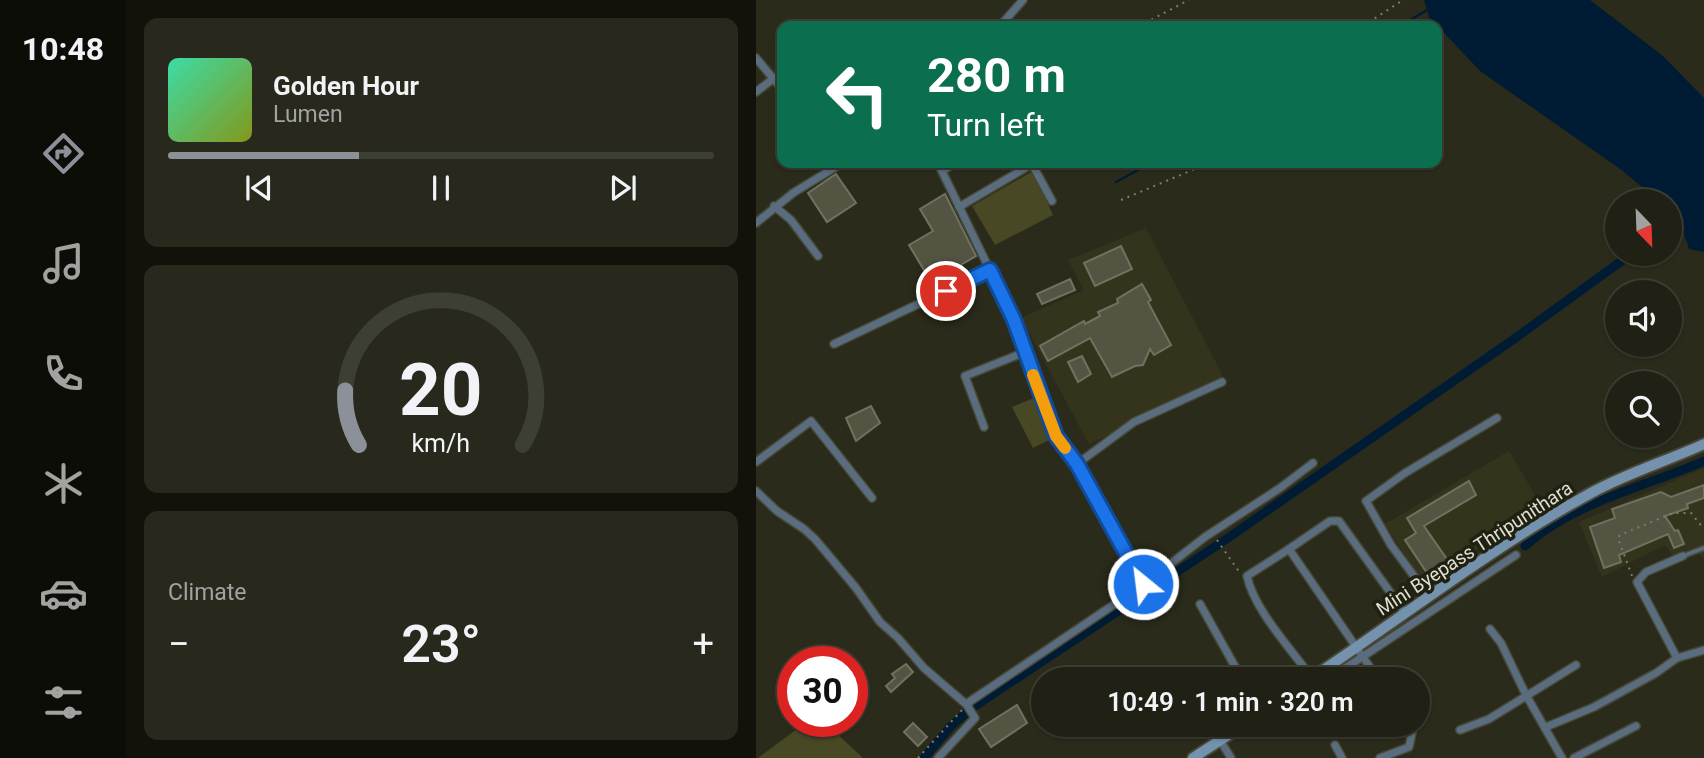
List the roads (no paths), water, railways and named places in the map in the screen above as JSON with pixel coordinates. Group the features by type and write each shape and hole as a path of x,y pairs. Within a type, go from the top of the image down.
{"main road":[{"name":"Mini Byepass Thripunithara","path":"1332,667 1360,652 1428,595 1547,518 1593,492 1704,444"},
{"path":"1193,758 1225,737"}],"street":[{"path":"1005,21 1024,0"},
{"path":"756,58 777,82"},
{"path":"756,92 774,78"},
{"path":"756,223 793,193 832,168"},
{"path":"940,168 1014,320 1056,436 1077,464 1143,584"},
{"path":"959,207 1025,168"},
{"path":"1034,168 1052,201"},
{"path":"775,207 791,219 818,256"},
{"path":"834,344 990,270"},
{"path":"984,427 965,376 1025,352"},
{"path":"1077,464 1133,422 1222,382"},
{"path":"1428,595 1391,545 1366,501 1405,473 1497,418"},
{"path":"756,462 811,421 872,498"},
{"path":"969,708 1205,537 1313,463"},
{"path":"756,491 771,506 815,539 880,622 898,638 923,668 969,708 975,718 938,758"},
{"path":"1303,667 1265,613 1249,585 1247,576 1330,521 1339,521 1408,611 1418,619"},
{"path":"1289,549 1370,667"},
{"path":"1347,667 1360,652 1418,619 1516,555"},
{"path":"1677,658 1637,582 1646,572 1683,556"},
{"path":"1200,604 1235,667"},
{"path":"1490,629 1501,643 1526,695 1562,758"},
{"path":"1546,727 1594,706 1656,673 1677,658 1704,650"},
{"path":"1460,730 1489,719 1576,665"},
{"path":"1574,758 1636,726"},
{"path":"1380,758 1409,747 1411,737"},
{"path":"1220,740 1231,758"},
{"path":"1335,745 1342,758"}],"lane":[{"path":"1683,556 1704,548"}],"water":[{"path":"1424,0 1590,0 1663,56 1704,98 1704,252 1689,249 1682,228 1682,189 1644,189 1623,171 1480,71 1442,31 1442,21 1433,21"}],"waterway":[{"path":"1408,21 1427,10"},
{"path":"1116,182 1142,168"},
{"path":"924,758 951,726 972,708 1228,538 1614,266"},
{"path":"1525,546 1544,531 1588,507 1704,461"}]}
